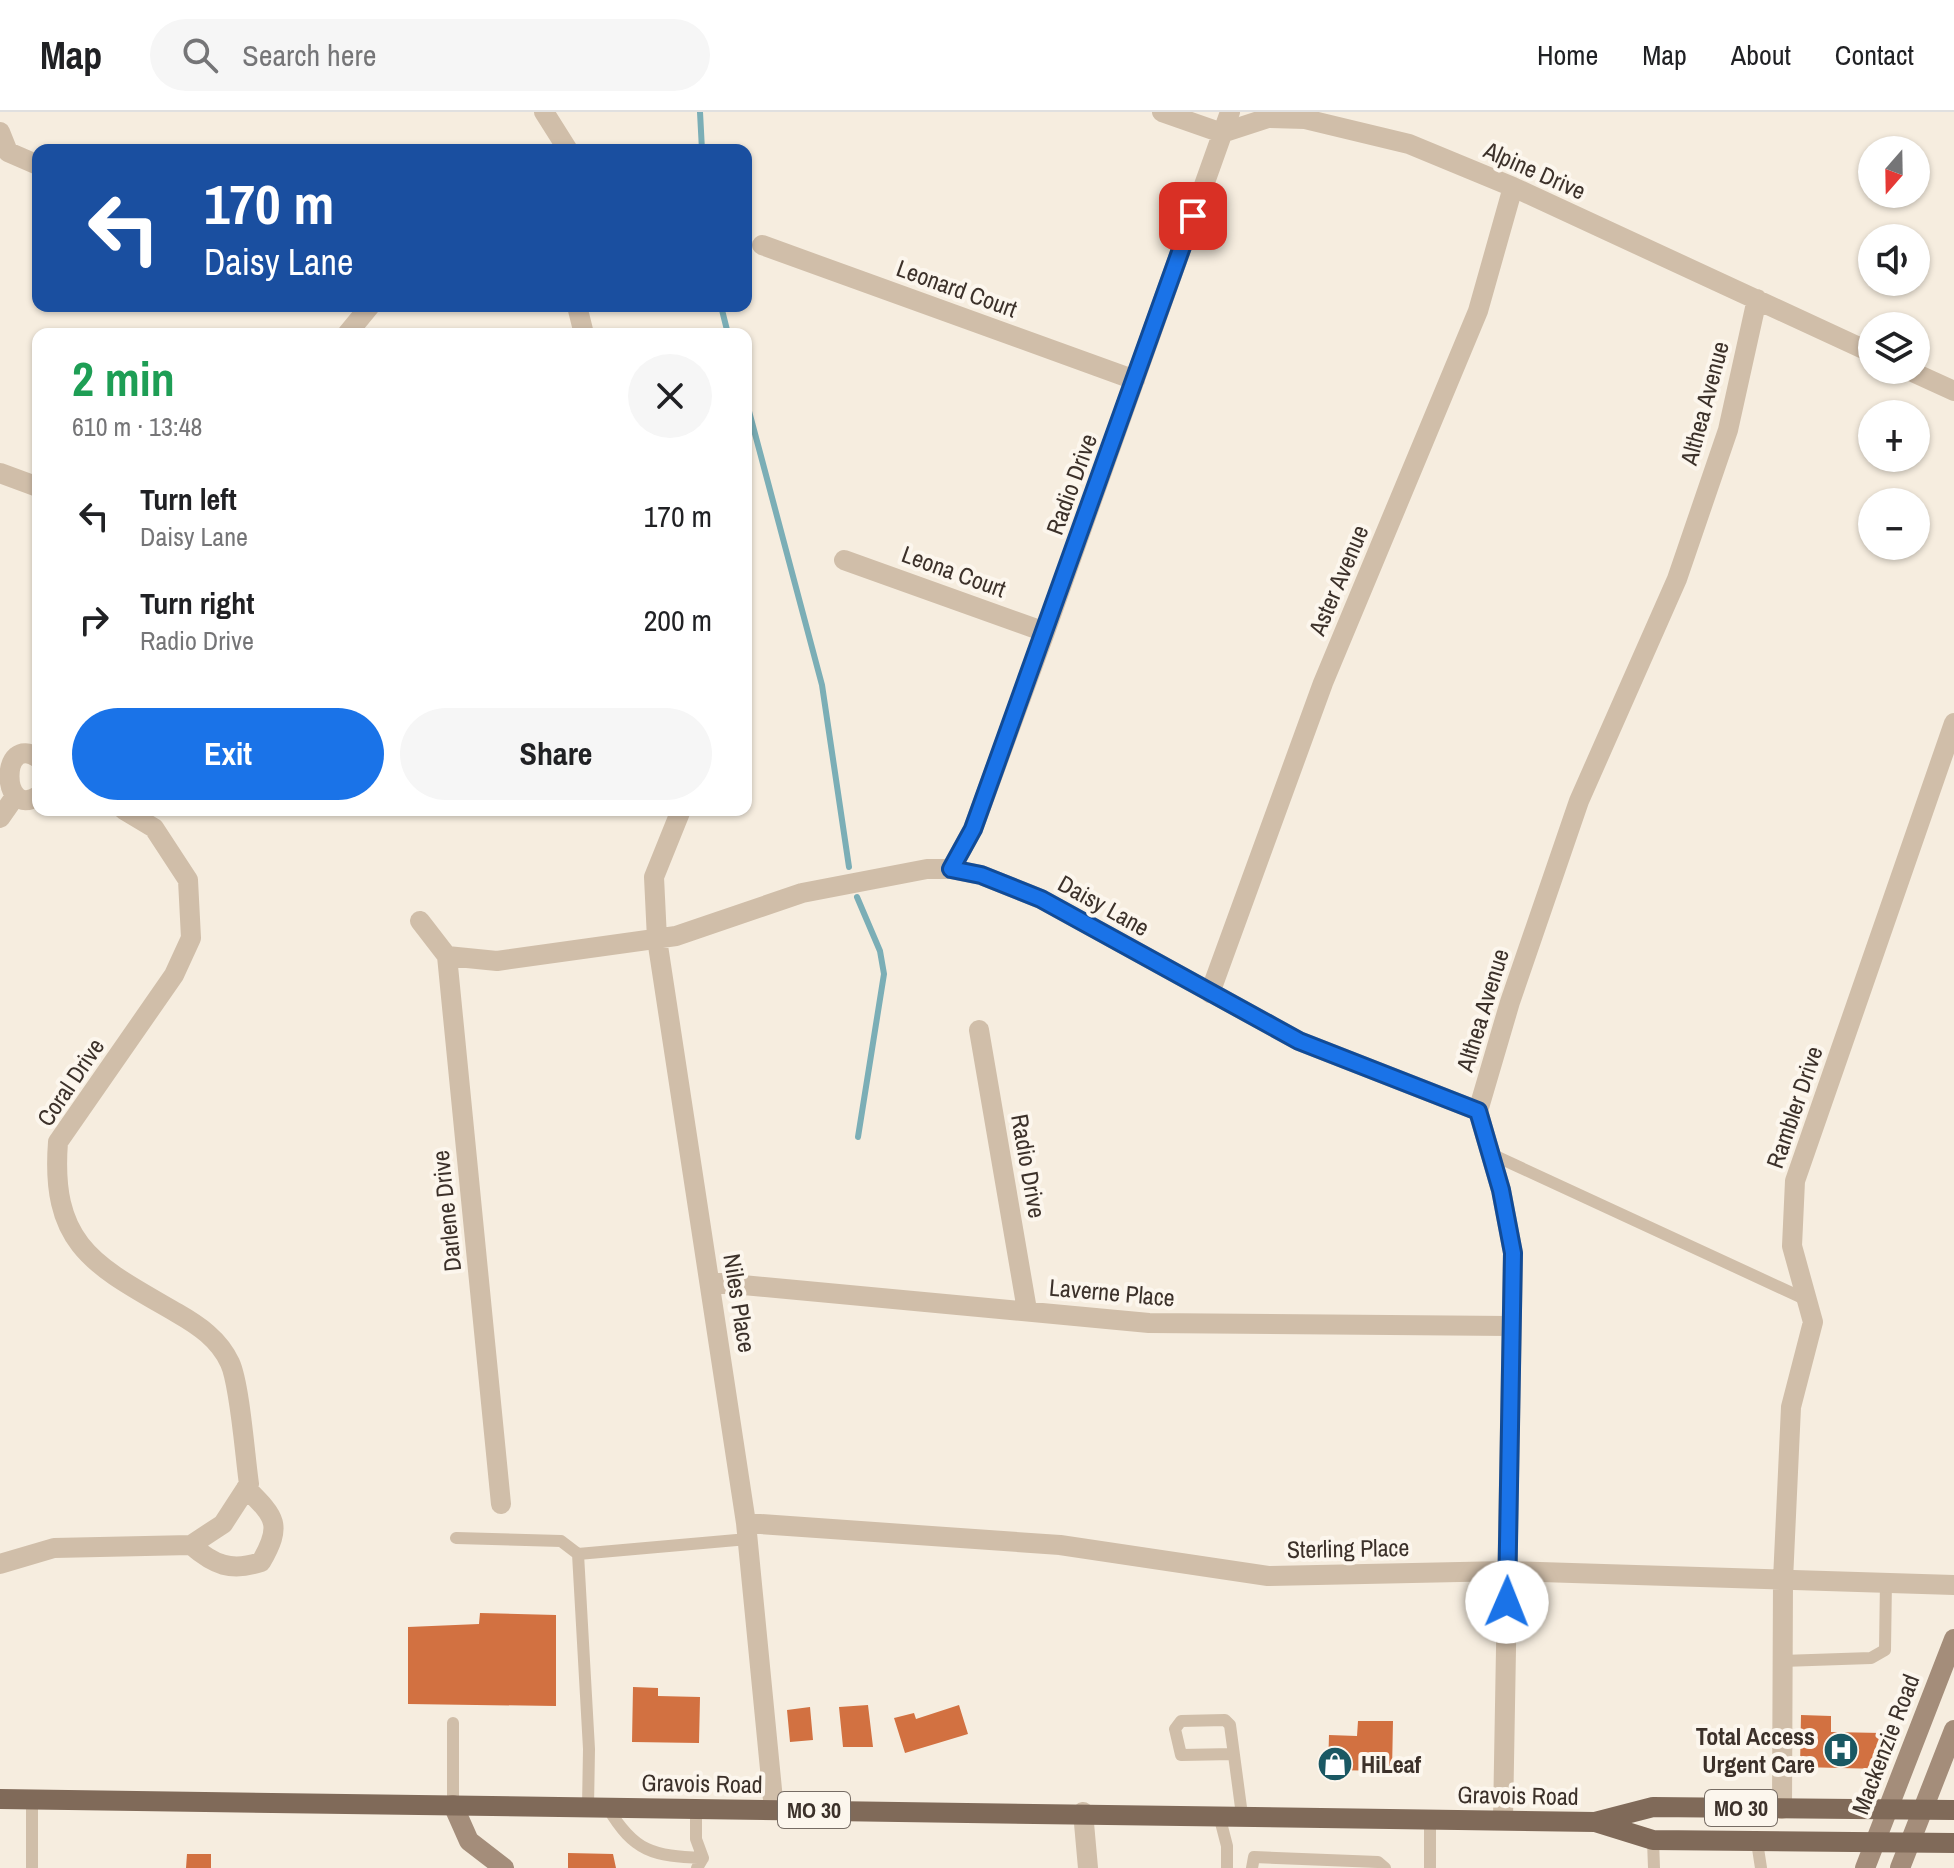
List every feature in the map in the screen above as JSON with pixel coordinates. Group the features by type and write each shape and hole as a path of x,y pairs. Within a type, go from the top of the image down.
{"main road":[{"name":"Mackenzie Road","path":"1865,1868 1954,1639"},
{"path":"1900,1868 1954,1730"},
{"name":"Gravois Road","path":"0,1799 1503,1819 1595,1822 1653,1840 1954,1843"},
{"path":"453,1805 469,1841 504,1868"},
{"name":"Gravois Road","path":"1595,1822 1653,1807 1954,1810"}],"street":[{"path":"544,112 564,144"},
{"path":"1162,112 1222,133"},
{"name":"Radio Drive","path":"951,869 973,829 1230,112"},
{"name":"Alpine Drive","path":"1222,133 1268,118 1305,119 1409,144 1513,187 1858,346"},
{"path":"0,132 8,152 32,162"},
{"name":"Aster Avenue","path":"1210,993 1323,683 1478,311 1513,187"},
{"name":"Leonard Court","path":"762,245 1135,380"},
{"name":"Althea Avenue","path":"1478,1111 1510,1002 1579,801 1677,579 1728,430 1757,299"},
{"path":"352,328 365,312"},
{"path":"1930,380 1954,391"},
{"path":"0,473 32,485"},
{"name":"Leona Court","path":"844,560 1045,632"},
{"name":"Rambler Drive","path":"1782,1809 1783,1580 1791,1407 1813,1322 1792,1246 1795,1181 1954,723"},
{"path":"32,755 18,754 3,761 3,786 14,798 32,799"},
{"path":"0,818 14,798"},
{"name":"Coral Drive","path":"134,816 154,828 188,880 191,938 174,975 58,1142 55,1176 65,1225 102,1269 201,1326 231,1364 249,1484 246,1488"},
{"name":"Niles Place","path":"679,816 654,877 657,939 747,1531 774,1810"},
{"name":"Daisy Lane","path":"447,956 497,961 657,939 705,929 802,893 927,869 951,869 981,875 1041,899 1299,1041 1478,1111"},
{"path":"420,921 447,956"},
{"name":"Darlene Drive","path":"447,956 501,1504"},
{"name":"Radio Drive","path":"979,1030 1027,1310"},
{"path":"1478,1111 1513,1253 1509,1326 1503,1819"},
{"name":"Laverne Place","path":"711,1282 1207,1325 1509,1326"},
{"path":"0,1564 54,1548 191,1545 223,1524 246,1488 272,1513 275,1531 261,1562 239,1570 210,1562 191,1545"},
{"name":"Sterling Place","path":"747,1531 1060,1545 1268,1576 1507,1571 1783,1580 1886,1580 1954,1585"},
{"path":"1083,1812 1088,1868"}],"lane":[{"path":"1490,1154 1807,1300"},
{"path":"456,1538 561,1541 578,1554 747,1531"},
{"path":"578,1554 589,1749 598,1808 634,1843 700,1863 696,1809"},
{"path":"1782,1661 1871,1658 1885,1650 1886,1580"},
{"path":"1233,1754 1181,1755 1175,1729 1181,1721 1225,1720 1230,1725 1242,1815"},
{"path":"453,1723 453,1805"},
{"path":"32,1800 32,1868"},
{"path":"1219,1815 1227,1846 1227,1868"},
{"path":"1430,1820 1430,1868"},
{"path":"1653,1840 1654,1868"},
{"path":"1757,1842 1761,1868"},
{"path":"1252,1868 1254,1857 1378,1862 1385,1868"}],"building":[{"path":"480,1613 556,1615 556,1706 408,1704 408,1627 479,1624"},
{"path":"633,1687 658,1688 658,1696 700,1697 699,1743 632,1742"},
{"path":"868,1705 873,1747 843,1747 839,1707"},
{"path":"959,1705 968,1734 905,1753 894,1718 914,1713 916,1719"},
{"path":"810,1707 813,1740 790,1742 787,1710"},
{"name":"Total Access Urgent Care","path":"1801,1715 1831,1716 1831,1732 1882,1733 1881,1769 1800,1767"},
{"path":"1358,1721 1393,1721 1392,1771 1328,1770 1329,1735 1357,1736"},
{"path":"568,1853 613,1854 616,1868 568,1868"},
{"path":"187,1854 211,1854 211,1868 186,1868"}],"waterway":[{"path":"700,112 702,144"},
{"path":"722,312 726,328"},
{"path":"752,422 822,685 849,867"},
{"path":"857,897 880,951 884,974 858,1137"}],"place":[{"name":"Total Access Urgent Care","path":"1841,1750"},
{"name":"HiLeaf","path":"1335,1764"}],"route":[{"path":"1193,216 973,829 951,869 981,875 1041,899 1299,1041 1478,1111 1501,1190 1513,1253 1509,1326 1507,1602"}]}
